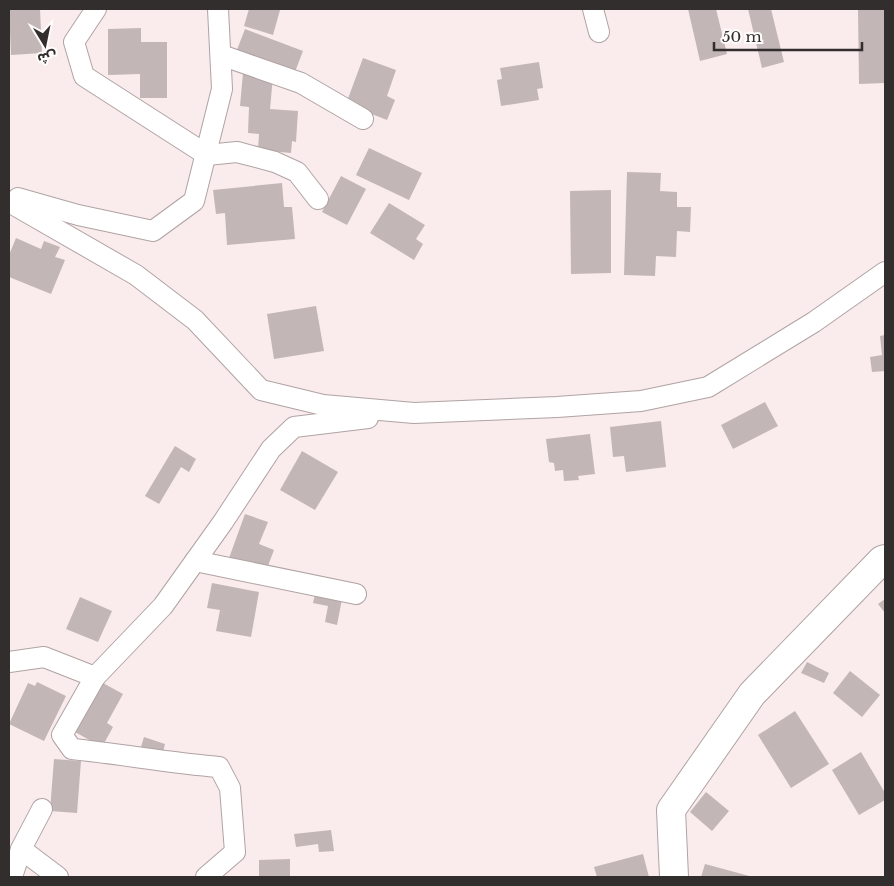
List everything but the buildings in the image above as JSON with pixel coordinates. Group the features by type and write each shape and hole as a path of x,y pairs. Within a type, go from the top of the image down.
{"street":[{"path":"96,9 74,42 84,76 207,155 237,152 275,162 297,172 318,199"},
{"path":"9,196 78,215 152,231 194,201 222,89 218,9"},
{"path":"593,9 599,32"},
{"path":"221,55 300,83 363,119"},
{"path":"9,202 136,275 195,320 261,390 323,406 414,413"},
{"path":"206,877 236,852 230,788 219,767 72,749 62,735 95,677 164,606 223,522 270,448 294,426 414,413 641,402 708,387 814,322 885,272"},
{"path":"674,877 671,810 752,694 885,559"},
{"path":"195,561 356,594"},
{"path":"9,662 44,657 95,677"},
{"path":"12,877 21,849 42,810"},
{"path":"21,849 58,877"}]}
